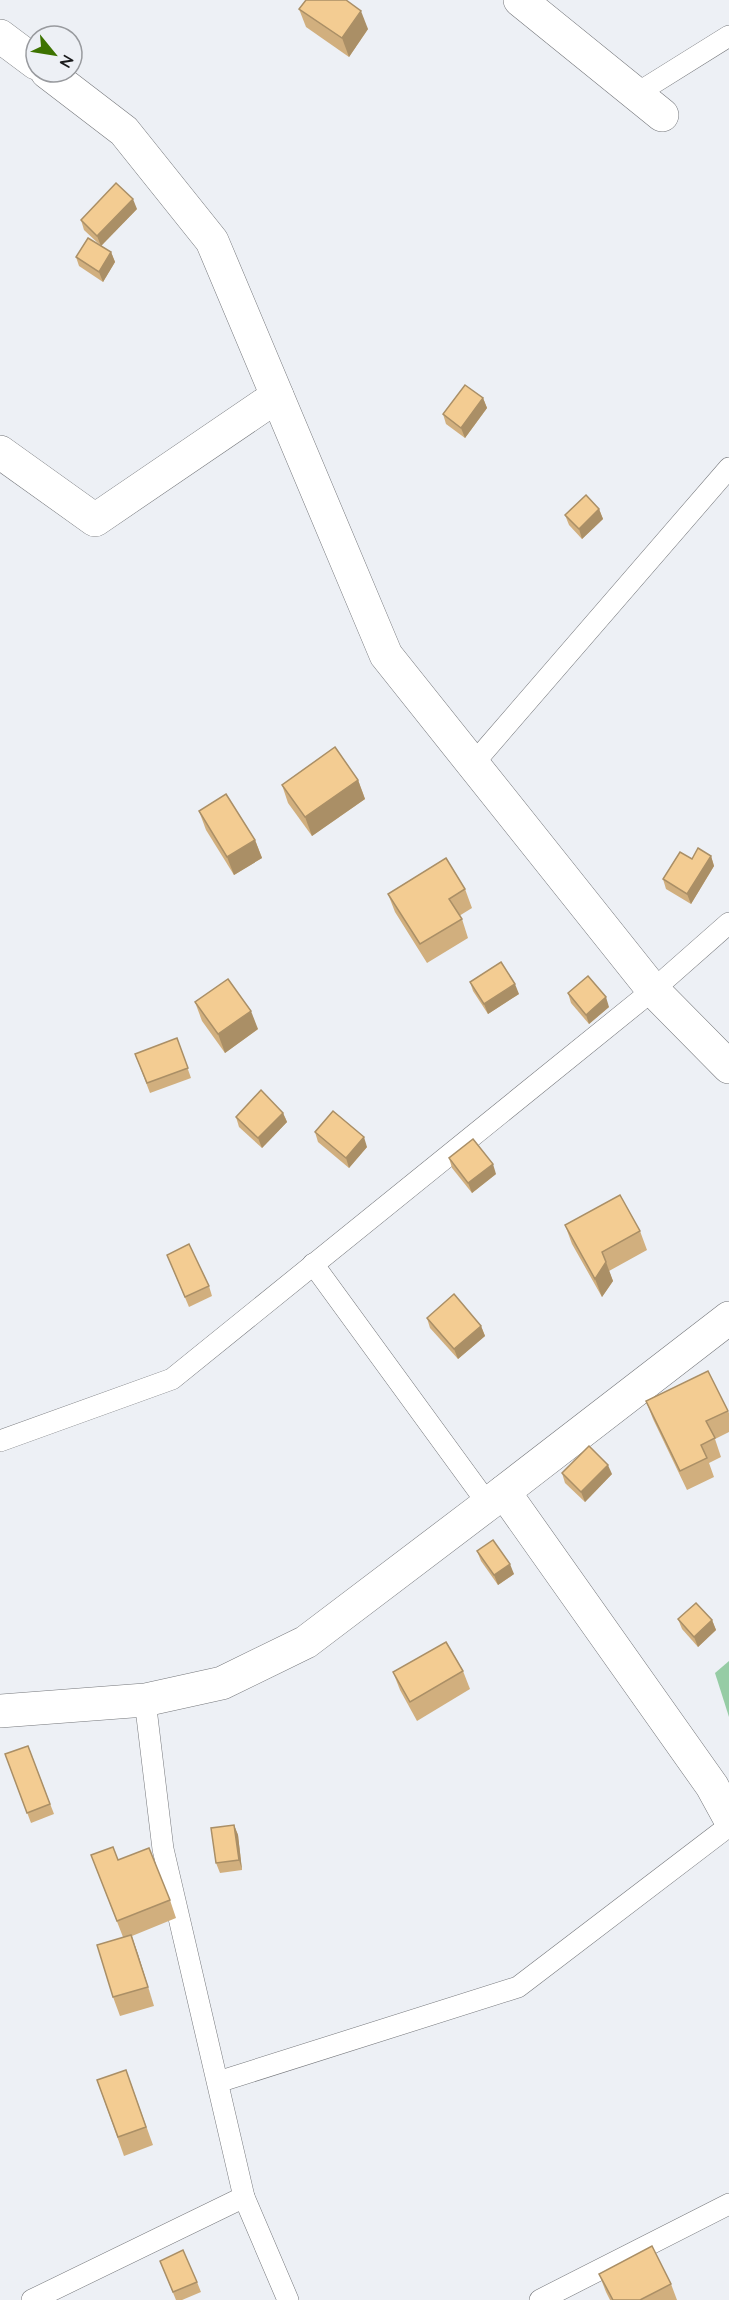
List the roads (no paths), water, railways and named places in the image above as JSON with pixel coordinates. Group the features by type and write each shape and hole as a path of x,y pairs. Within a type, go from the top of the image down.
{"street":[{"path":"520,0 662,115"},
{"path":"0,36 24,54"},
{"path":"63,84 124,131 212,241 386,655 653,990 729,1067"},
{"path":"0,452 95,520 277,396"},
{"path":"0,1712 145,1700 222,1683 306,1642 729,1318"},
{"path":"496,1498 712,1786 729,1817"}],"lane":[{"path":"636,94 729,36"},
{"path":"473,764 729,468"},
{"path":"0,1441 172,1379 653,990 729,923"},
{"path":"313,1264 496,1498"},
{"path":"145,1700 163,1849 244,2197 288,2300"},
{"path":"218,2082 518,1987 729,1826"},
{"path":"32,2300 244,2197"},
{"path":"540,2300 729,2204"}]}
